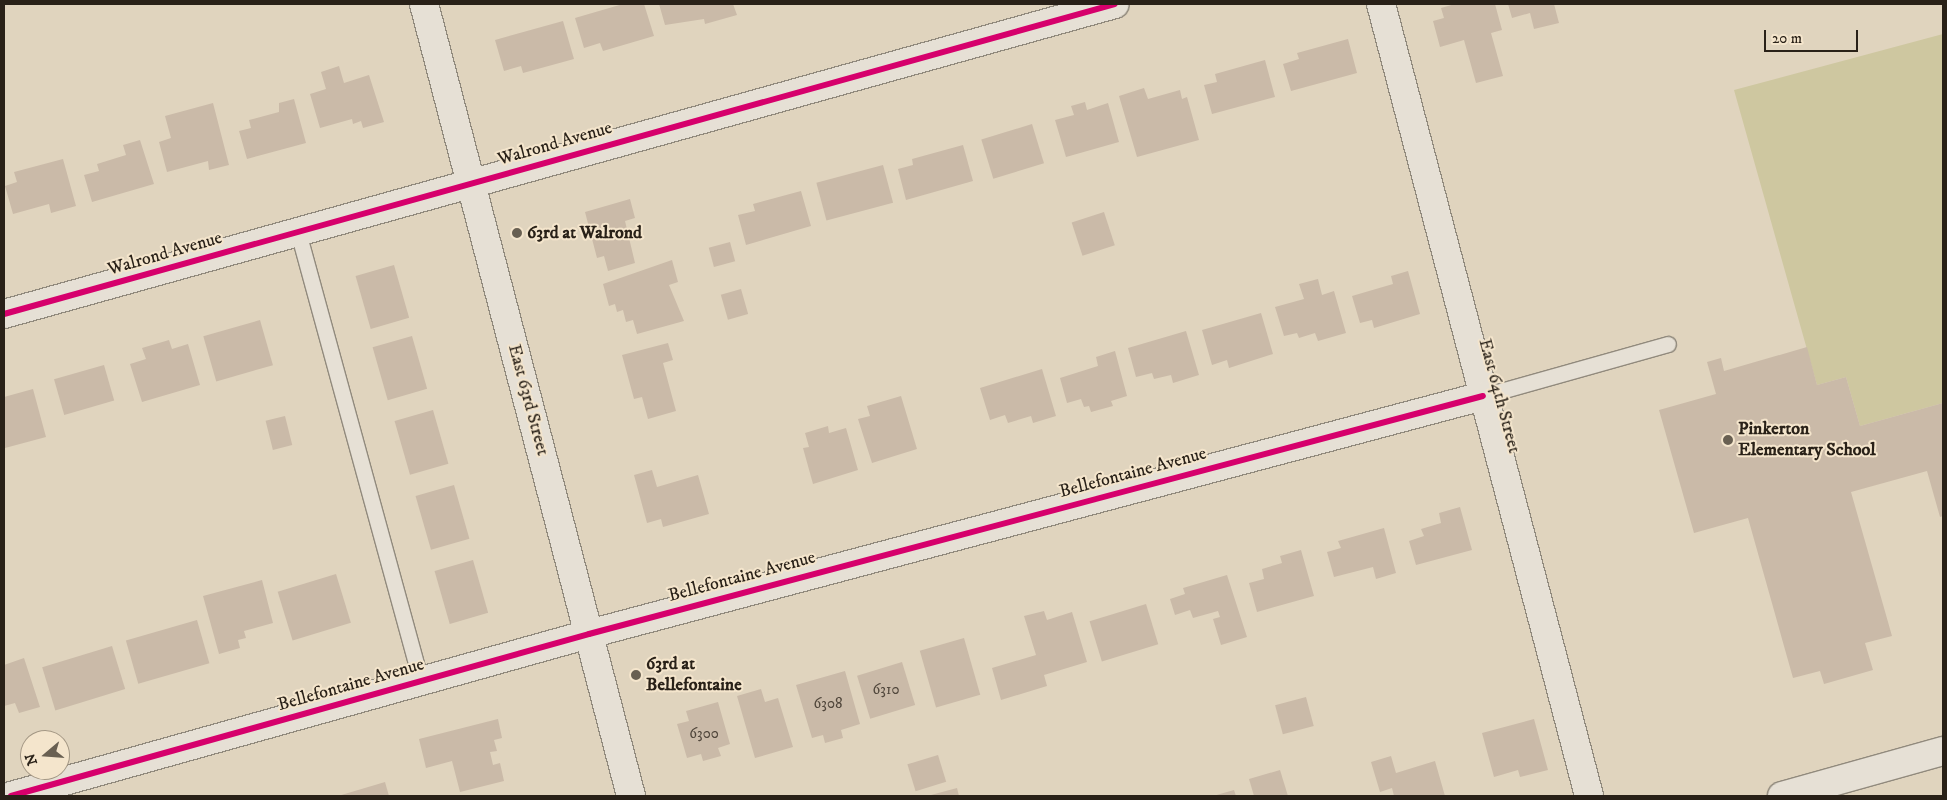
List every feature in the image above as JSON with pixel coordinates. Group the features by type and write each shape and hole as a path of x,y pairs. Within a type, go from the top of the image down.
{"street":[{"name":"East 63rd Street","path":"424,4 631,796"},
{"name":"Walrond Avenue","path":"4,314 1115,4"},
{"name":"East 64th Street","path":"1380,4 1589,796"},
{"name":"Bellefontaine Avenue","path":"11,796 589,634 1483,396"},
{"path":"1782,796 1943,751"}],"lane":[{"path":"298,232 421,681"},
{"path":"1483,396 1668,344"}],"shaded area":[{"path":"1943,34 1943,403 1860,426 1846,377 1817,385 1734,90"}],"building":[{"path":"623,4 644,4 654,36 603,51 600,43 584,48 575,18"},
{"path":"659,4 733,4 737,15 705,24 704,19 665,25"},
{"path":"1455,4 1495,4 1502,30 1491,33 1503,76 1476,83 1464,40 1440,47 1433,21 1444,18 1441,8"},
{"path":"1508,4 1554,4 1559,23 1534,29 1530,13 1512,18"},
{"path":"563,21 574,59 523,73 521,66 504,71 495,40"},
{"path":"1348,39 1357,73 1291,91 1283,64 1299,59 1297,53"},
{"path":"1265,60 1275,97 1212,114 1204,85 1217,82 1215,74"},
{"path":"339,66 344,83 369,75 384,122 363,128 361,121 353,124 352,119 320,128 310,94 326,89 321,72"},
{"path":"1144,88 1148,99 1180,90 1182,99 1187,97 1199,140 1137,157 1119,96"},
{"path":"294,99 306,143 247,159 239,131 251,128 249,120 279,112 279,103"},
{"path":"1085,102 1087,110 1108,103 1119,142 1066,157 1055,120 1074,115 1071,106"},
{"path":"213,103 229,165 209,170 208,161 167,172 159,142 171,138 165,116"},
{"path":"1032,124 1044,163 993,179 981,139"},
{"path":"140,140 154,184 92,202 84,175 99,171 97,164 126,155 123,145"},
{"path":"963,145 973,181 906,200 898,169 913,165 912,159"},
{"path":"63,159 76,206 51,213 49,204 13,214 5,186 17,182 14,172"},
{"path":"883,165 893,203 826,221 816,183"},
{"path":"801,191 811,226 746,245 738,215 755,211 753,204"},
{"path":"630,199 635,218 625,221 635,263 608,271 604,256 597,258 585,212"},
{"path":"1104,212 1115,245 1082,256 1072,223"},
{"path":"730,242 735,261 714,267 709,248"},
{"path":"672,260 678,282 669,285 684,321 637,334 633,320 626,322 623,310 617,312 615,304 609,306 603,284"},
{"path":"394,265 409,318 371,329 356,276"},
{"path":"1408,271 1420,314 1374,328 1372,320 1360,323 1352,296 1393,284 1391,276"},
{"path":"1318,279 1322,295 1334,291 1346,333 1318,341 1315,333 1299,338 1297,333 1284,336 1275,307 1304,299 1299,284"},
{"path":"741,289 748,314 728,320 721,295"},
{"path":"1261,313 1273,354 1229,368 1227,360 1212,365 1202,330"},
{"path":"260,320 273,365 216,381 203,336"},
{"path":"1186,331 1199,375 1173,383 1171,375 1154,379 1152,373 1136,377 1128,348"},
{"path":"412,336 427,389 388,400 373,347"},
{"path":"169,340 172,349 188,344 200,385 142,402 130,364 146,359 142,348"},
{"path":"668,343 673,360 663,363 676,411 648,419 642,397 634,399 622,355"},
{"path":"1807,347 1817,385 1846,377 1860,426 1943,403 1943,516 1940,517 1927,471 1851,492 1892,636 1865,643 1873,670 1824,684 1820,671 1793,678 1748,518 1694,533 1659,410 1716,394 1707,362 1721,358 1724,371"},
{"path":"1115,351 1127,396 1111,401 1113,406 1091,412 1089,406 1084,407 1081,399 1067,403 1060,378 1098,366 1096,357"},
{"path":"104,365 114,401 64,415 54,379"},
{"path":"1042,369 1056,416 1033,423 1031,416 1008,423 1005,415 990,420 980,388"},
{"path":"33,389 46,437 5,448 4,397"},
{"path":"901,396 917,449 872,463 858,419 870,416 867,406"},
{"path":"433,410 448,464 410,475 395,421"},
{"path":"285,416 292,445 273,450 266,421"},
{"path":"828,426 829,433 846,428 858,470 813,484 803,448 809,447 805,433"},
{"path":"652,470 657,487 698,475 709,514 663,527 661,519 647,523 634,475"},
{"path":"454,485 469,539 431,550 416,496"},
{"path":"1460,507 1472,550 1416,565 1409,541 1424,536 1421,529 1441,523 1439,513"},
{"path":"1384,528 1396,573 1376,579 1373,567 1334,577 1327,552 1341,548 1338,541"},
{"path":"1301,550 1314,596 1257,612 1249,583 1264,579 1262,569 1282,563 1280,556"},
{"path":"473,560 488,613 450,624 435,571"},
{"path":"336,574 351,623 293,641 278,592"},
{"path":"1227,575 1247,637 1221,645 1213,619 1220,617 1218,611 1193,618 1190,610 1175,615 1170,599 1185,594 1183,588"},
{"path":"262,580 273,623 244,631 246,638 238,640 240,648 219,654 203,596"},
{"path":"1146,604 1158,644 1102,661 1090,621"},
{"path":"1044,611 1047,620 1072,612 1087,662 1044,675 1047,686 1001,700 992,668 1036,655 1024,616"},
{"path":"197,620 209,663 138,684 126,640"},
{"path":"964,638 980,695 936,707 920,651"},
{"path":"112,646 125,689 55,710 42,667"},
{"path":"24,658 40,707 19,713 15,703 4,706 4,665"},
{"path":"902,662 915,705 870,719 857,676"},
{"path":"845,671 860,724 841,730 843,738 825,743 823,735 812,738 796,685"},
{"path":"761,689 765,702 778,698 793,747 755,758 737,696"},
{"path":"1306,697 1314,726 1283,734 1275,705"},
{"path":"718,702 730,744 718,748 721,756 703,761 701,754 687,758 677,724 689,721 686,711"},
{"path":"498,719 502,738 494,740 497,751 490,752 493,765 500,763 504,781 460,792 452,761 426,768 419,739"},
{"path":"1534,719 1548,770 1520,777 1518,770 1494,777 1482,733"},
{"path":"938,755 946,782 916,791 907,764"},
{"path":"1391,756 1396,773 1435,761 1445,796 1394,796 1392,788 1380,792 1371,762"},
{"path":"1280,770 1288,796 1254,796 1249,779"},
{"path":"385,782 389,796 338,796"},
{"path":"957,788 959,796 931,795"},
{"path":"1234,790 1236,796 1213,796"}],"cycle path":[{"path":"4,314 1115,4"},
{"path":"11,796 589,634 1483,396"}],"place":[{"name":"63rd at Walrond","path":"517,233"},
{"name":"Pinkerton Elementary School","path":"1728,440"},
{"name":"63rd at Bellefontaine","path":"636,675"}]}
